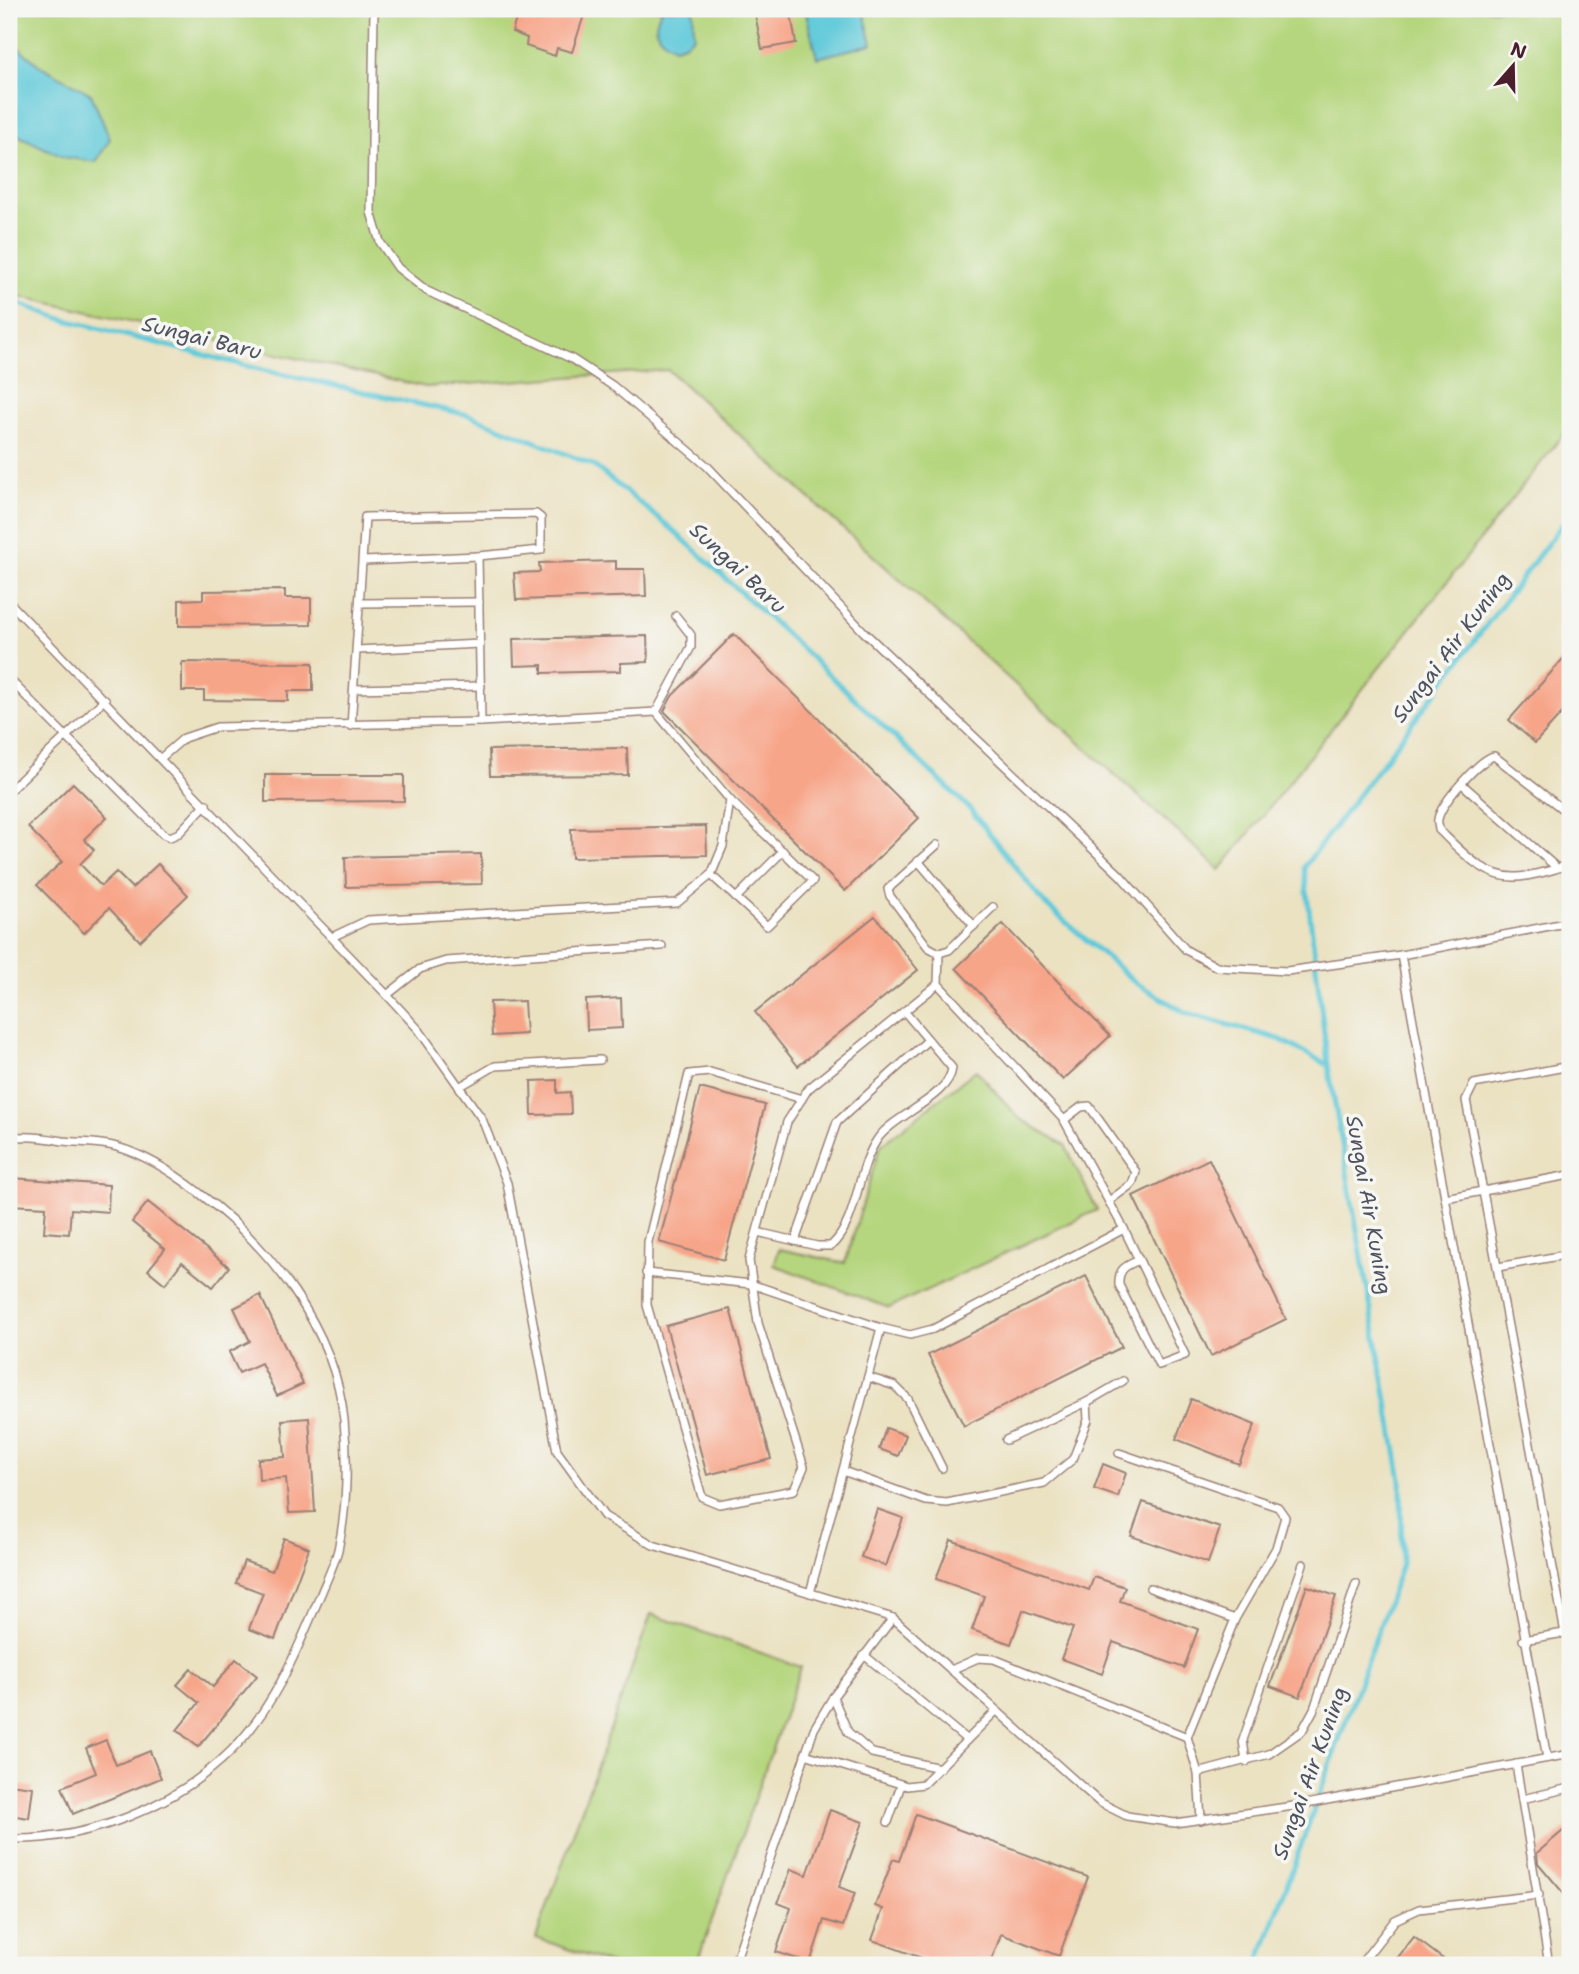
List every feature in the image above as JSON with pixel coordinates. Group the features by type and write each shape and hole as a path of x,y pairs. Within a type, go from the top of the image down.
{"lane":[{"path":"374,9 371,212 380,242 398,268 427,291 572,359 613,386 708,466 864,632 1120,875 1186,950 1217,967 1287,971 1402,955 1570,922"},
{"path":"351,726 365,517 536,514 541,518 541,550 364,561"},
{"path":"478,556 481,722"},
{"path":"9,602 162,757 387,995 419,1030 482,1119 507,1183 557,1451 604,1516 653,1545 893,1618 1099,1802 1127,1816 1154,1822 1201,1820 1301,1805 1570,1754"},
{"path":"360,603 479,602"},
{"path":"656,712 691,647 691,635 676,616"},
{"path":"357,650 480,644"},
{"path":"9,679 163,834 170,836 180,833 206,804"},
{"path":"354,689 481,686"},
{"path":"9,791 105,699"},
{"path":"162,757 184,738 217,727 481,722 656,712"},
{"path":"656,712 730,800 813,881 767,926 711,875"},
{"path":"1570,815 1501,758 1494,756 1484,759 1444,805 1438,819 1439,830 1472,861 1500,875 1516,877 1570,865"},
{"path":"1462,784 1557,868"},
{"path":"332,937 368,920 677,903 711,875 723,846 730,800"},
{"path":"937,845 890,884 890,896 928,947 940,953 949,950 993,907"},
{"path":"736,898 783,851"},
{"path":"918,861 974,926"},
{"path":"387,995 420,970 446,961 662,946"},
{"path":"940,953 938,984 1064,1120 1124,1229 1185,1355 1159,1365 1119,1285 1119,1275 1125,1266 1139,1260"},
{"path":"1402,955 1523,1640 1547,1758"},
{"path":"802,1099 710,1072 689,1074 649,1242 647,1305 702,1497 719,1504 794,1490 804,1467 758,1323 751,1284 750,1260 787,1122 802,1099 808,1089 938,984"},
{"path":"757,1232 831,1246 839,1239 878,1137 890,1125 943,1087 951,1076 952,1068 904,1011"},
{"path":"794,1241 837,1122 928,1040"},
{"path":"459,1087 495,1066 600,1060"},
{"path":"1523,1640 1568,1632 1466,1100 1475,1084 1570,1066"},
{"path":"1064,1120 1081,1107 1090,1106 1136,1172 1132,1184 1109,1201"},
{"path":"9,1138 51,1139 117,1147 175,1174 232,1218 276,1266 312,1320 331,1367 344,1418 344,1494 338,1551 306,1630 281,1686 231,1750 176,1794 86,1832 36,1839 9,1839"},
{"path":"1445,1198 1570,1175"},
{"path":"646,1273 751,1284 881,1328 910,1335 933,1329 1124,1229"},
{"path":"1498,1267 1570,1254"},
{"path":"810,1593 881,1328"},
{"path":"868,1377 895,1386 908,1399 942,1468"},
{"path":"1006,1440 1087,1402 1123,1381"},
{"path":"843,1471 926,1501 947,1503 1044,1483 1073,1459 1088,1420 1087,1402"},
{"path":"1119,1453 1278,1507 1285,1517 1281,1535 1236,1619 1187,1737 1198,1773 1201,1820"},
{"path":"1246,1762 1243,1740 1304,1564"},
{"path":"1198,1773 1269,1754 1302,1731 1314,1709 1356,1584"},
{"path":"1150,1588 1236,1619"},
{"path":"734,1965 814,1729 833,1697 893,1618"},
{"path":"864,1656 967,1740"},
{"path":"951,1670 978,1658 994,1659 1187,1737"},
{"path":"833,1697 848,1732 872,1752 940,1768"},
{"path":"805,1754 901,1785 923,1784 996,1711"},
{"path":"1516,1764 1549,1965"},
{"path":"888,1822 901,1785"},
{"path":"1522,1799 1570,1788"},
{"path":"1360,1965 1395,1920 1419,1909 1539,1895"}],"green space":[{"path":"9,9 1570,9 1570,426 1220,870 668,370 426,387 9,294"},
{"path":"976,1070 1019,1118 1065,1145 1097,1210 889,1308 774,1265 779,1249 845,1263 880,1146"},
{"path":"651,1614 801,1667 696,1965 614,1965 536,1938"}],"water":[{"path":"9,9 16,9 13,43 39,65 91,94 110,139 96,162 63,157 9,131"},
{"path":"662,9 693,9 694,36 675,47 663,40 656,27"},
{"path":"805,9 863,9 872,44 817,58"}],"building":[{"path":"519,9 586,9 572,52 557,48 555,56 526,46 527,38 512,32"},
{"path":"754,9 790,9 796,43 762,49"},
{"path":"616,561 616,569 645,569 646,596 516,600 514,573 540,572 539,563"},
{"path":"285,590 285,598 311,598 311,625 179,626 179,600 203,599 203,591"},
{"path":"734,634 919,818 845,891 664,711 672,696"},
{"path":"647,636 648,662 621,663 621,671 542,673 542,665 514,666 513,639"},
{"path":"1570,651 1570,718 1563,712 1535,743 1509,720"},
{"path":"182,662 313,663 313,691 288,691 288,701 204,700 204,691 182,691"},
{"path":"627,748 628,775 490,776 489,750"},
{"path":"265,775 404,775 404,801 265,802"},
{"path":"73,783 107,817 84,839 94,850 80,864 101,886 116,872 132,888 158,864 188,895 140,941 109,908 84,933 37,885 62,862 28,827"},
{"path":"706,826 707,855 572,858 571,829"},
{"path":"481,854 482,884 346,887 345,857"},
{"path":"875,916 918,970 798,1066 755,1012"},
{"path":"1003,924 1110,1036 1063,1080 956,968"},
{"path":"621,998 622,1028 587,1030 586,1000"},
{"path":"524,1001 526,1034 492,1036 490,1002"},
{"path":"557,1080 557,1093 570,1092 571,1114 532,1115 531,1081"},
{"path":"700,1088 765,1105 724,1260 659,1242"},
{"path":"1209,1159 1286,1319 1211,1356 1133,1196"},
{"path":"12,1178 109,1185 108,1212 71,1209 69,1234 44,1232 46,1207 10,1205"},
{"path":"148,1202 229,1267 213,1287 182,1262 165,1284 148,1270 165,1249 132,1222"},
{"path":"1086,1276 1122,1347 964,1426 928,1355"},
{"path":"260,1295 303,1384 277,1396 261,1363 239,1373 229,1352 250,1341 234,1308"},
{"path":"730,1309 771,1459 707,1475 666,1326"},
{"path":"1191,1399 1255,1425 1239,1464 1176,1439"},
{"path":"309,1418 315,1512 289,1513 286,1478 259,1480 258,1459 285,1457 282,1420"},
{"path":"886,1428 906,1435 898,1456 879,1449"},
{"path":"1103,1464 1126,1473 1118,1497 1094,1489"},
{"path":"1143,1502 1220,1528 1208,1563 1131,1536"},
{"path":"877,1509 903,1518 886,1566 861,1557"},
{"path":"284,1538 309,1548 275,1639 249,1629 263,1593 236,1583 244,1561 272,1571"},
{"path":"951,1540 1089,1590 1094,1577 1125,1587 1120,1601 1198,1629 1184,1668 1113,1642 1102,1674 1061,1659 1073,1628 1023,1610 1011,1644 972,1630 984,1596 936,1579"},
{"path":"1307,1586 1336,1596 1300,1697 1270,1686"},
{"path":"236,1659 257,1676 198,1747 177,1730 199,1703 177,1685 191,1669 213,1687"},
{"path":"106,1740 116,1765 150,1751 161,1778 73,1814 62,1787 96,1773 86,1748"},
{"path":"9,1784 33,1787 29,1818 9,1815"},
{"path":"830,1810 863,1822 839,1887 855,1893 843,1926 824,1920 810,1963 776,1952 791,1908 778,1903 791,1869 807,1875"},
{"path":"916,1814 1088,1877 1059,1956 1001,1934 990,1965 941,1965 872,1940 883,1909 875,1906 893,1859 899,1861"},
{"path":"1570,1825 1570,1901 1538,1863 1537,1853"},
{"path":"1414,1937 1451,1965 1392,1965"}],"waterway":[{"name":"Sungai Baru","path":"9,300 62,319 263,370 469,415 593,465 672,529 969,808 1045,904 1136,983 1186,1013 1279,1039 1328,1065"},
{"name":"Sungai Air Kuning","path":"1258,1965 1402,1564 1401,1480 1328,1065 1304,867 1570,514"}]}
